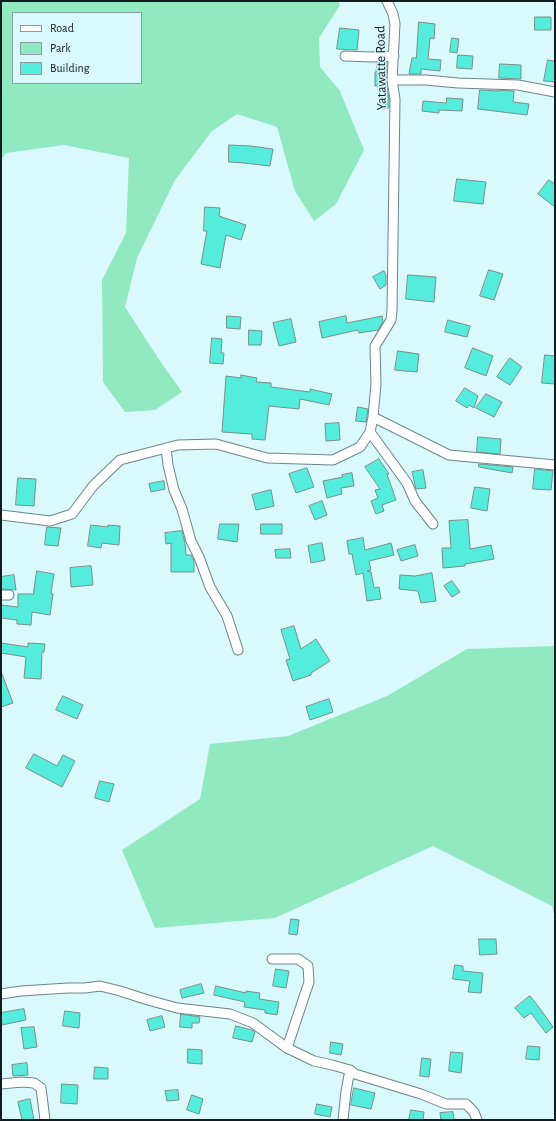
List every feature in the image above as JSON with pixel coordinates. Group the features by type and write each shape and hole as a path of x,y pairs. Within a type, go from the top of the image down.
{"street":[{"name":"Yatawatte Road","path":"370,432 376,384 375,346 391,320 392,310 395,99 392,80 395,24 393,14 387,1"},
{"path":"345,56 394,56"},
{"path":"392,80 426,80 458,84 518,85 555,92"},
{"path":"373,417 449,455 555,465"},
{"path":"1,515 50,521 72,514 93,486 120,460 178,445 216,444 267,458 333,460 360,447 370,432 433,524"},
{"path":"166,448 168,465 174,490 182,509 191,541 199,557 210,587 227,616 238,650"},
{"path":"272,958 298,959 308,966 309,982 287,1048"},
{"path":"1,994 21,991 100,986 177,1008 230,1014 253,1023 287,1048 314,1061 350,1070 355,1074 421,1094 446,1104 466,1104 474,1112 477,1120"},
{"path":"343,1120 350,1070"},
{"path":"1,1084 22,1082 34,1083 41,1088 45,1120"}],"green space":[{"path":"1,1 338,1 340,5 319,38 320,67 340,91 364,150 336,204 314,221 295,191 277,127 237,114 212,131 175,180 137,258 125,307 182,392 155,410 125,412 103,382 102,280 126,233 129,158 64,145 6,153 1,160"},
{"path":"555,646 555,919 552,906 433,846 275,918 155,928 122,850 200,799 210,744 288,736 387,696 467,649"}],"building":[{"path":"535,17 551,17 551,30 535,30"},
{"path":"419,22 435,24 434,39 430,38 428,59 441,60 440,71 421,69 421,74 409,74 412,58 416,58"},
{"path":"340,28 359,30 357,50 337,49"},
{"path":"452,38 459,39 457,53 450,52"},
{"path":"458,55 473,56 472,69 457,68"},
{"path":"548,60 555,61 555,82 544,81"},
{"path":"387,62 386,80 389,108 382,109 378,86 375,86 375,72 377,63"},
{"path":"500,64 521,65 521,79 499,78"},
{"path":"480,90 514,91 513,102 529,104 527,115 478,109"},
{"path":"447,98 463,99 462,111 439,110 439,113 422,111 423,101 446,103"},
{"path":"229,145 273,149 270,166 229,162"},
{"path":"457,179 486,182 483,204 454,201"},
{"path":"549,180 555,184 555,207 538,194"},
{"path":"205,207 220,208 219,216 246,225 241,240 226,235 220,268 201,264 207,231 204,231"},
{"path":"489,270 503,274 494,300 480,296"},
{"path":"384,271 386,275 386,285 380,289 373,277"},
{"path":"408,275 436,277 434,302 406,299"},
{"path":"227,316 241,317 240,329 227,328"},
{"path":"346,316 347,323 382,316 383,322 378,330 359,333 358,330 322,338 319,322"},
{"path":"291,319 296,342 279,346 273,323"},
{"path":"448,320 470,326 467,337 445,332"},
{"path":"249,330 262,331 261,345 249,345"},
{"path":"212,338 222,339 221,353 224,353 223,364 210,363"},
{"path":"473,348 493,356 486,376 465,368"},
{"path":"398,351 419,354 417,372 395,370"},
{"path":"545,355 555,356 555,384 542,383"},
{"path":"510,358 522,367 510,385 497,377"},
{"path":"241,375 257,378 256,382 271,383 271,387 310,392 310,389 332,394 329,405 300,399 299,409 269,406 265,440 252,439 252,434 222,432 226,376 241,378"},
{"path":"465,388 478,396 474,408 469,405 467,408 456,401"},
{"path":"486,394 502,402 494,417 476,408"},
{"path":"358,407 368,409 366,422 356,421"},
{"path":"339,423 340,440 326,441 325,424"},
{"path":"478,437 501,439 500,454 477,452"},
{"path":"379,459 389,474 387,474 396,500 382,505 384,511 376,514 371,501 378,498 375,490 380,489 365,467"},
{"path":"479,464 513,467 512,473 479,467"},
{"path":"307,468 314,487 296,493 289,474"},
{"path":"535,469 553,471 551,490 533,489"},
{"path":"423,470 426,488 416,489 412,472"},
{"path":"352,473 354,486 341,488 342,494 327,498 323,481 343,477 342,475"},
{"path":"18,478 36,479 34,506 16,505"},
{"path":"164,481 165,489 151,492 149,484"},
{"path":"475,487 490,489 487,511 471,508"},
{"path":"271,490 274,506 256,510 252,495"},
{"path":"322,501 327,515 315,520 309,506"},
{"path":"468,520 470,549 491,545 494,559 465,564 465,566 443,568 442,548 451,548 449,521"},
{"path":"220,524 239,524 237,542 218,539"},
{"path":"261,524 282,524 282,534 261,534"},
{"path":"91,525 108,527 108,525 120,526 119,545 102,543 101,548 88,546"},
{"path":"47,527 61,528 58,546 45,545"},
{"path":"182,531 186,555 191,555 194,561 194,572 171,572 171,543 166,544 165,533"},
{"path":"363,538 365,550 391,543 394,555 369,561 371,570 367,571 371,572 374,588 379,587 381,599 367,601 363,573 356,575 352,554 349,554 347,541"},
{"path":"322,543 325,560 311,563 308,546"},
{"path":"415,545 418,556 401,561 397,550"},
{"path":"290,549 291,558 276,558 275,550"},
{"path":"91,566 93,585 71,587 70,568"},
{"path":"37,571 54,574 50,615 32,612 31,625 17,624 17,620 1,618 1,605 18,607 18,594 33,594"},
{"path":"432,573 436,601 421,603 418,591 399,589 400,575 415,576"},
{"path":"14,575 16,590 1,589 1,577"},
{"path":"452,581 460,592 452,597 444,586"},
{"path":"294,626 301,649 316,639 330,661 311,673 311,675 293,681 286,660 290,659 281,630"},
{"path":"1,643 28,647 28,643 45,644 44,652 42,652 41,679 24,678 26,657 1,653"},
{"path":"1,674 13,703 1,707"},
{"path":"63,696 83,705 77,719 56,710"},
{"path":"329,699 333,712 310,720 306,707"},
{"path":"34,754 57,766 63,755 75,761 62,787 26,768"},
{"path":"100,781 114,784 109,802 95,798"},
{"path":"291,919 299,920 297,935 289,934"},
{"path":"479,939 496,939 497,954 480,955"},
{"path":"455,965 463,966 463,971 483,973 481,993 468,992 470,981 453,979"},
{"path":"276,969 289,971 286,988 273,986"},
{"path":"201,984 204,993 182,998 180,990"},
{"path":"216,986 246,993 246,991 260,993 259,999 279,1002 277,1015 265,1013 265,1010 244,1007 245,1002 214,995"},
{"path":"530,996 553,1027 546,1033 531,1013 524,1018 515,1008"},
{"path":"24,1009 26,1020 2,1025 1,1013"},
{"path":"65,1011 80,1013 79,1028 63,1026"},
{"path":"181,1014 200,1017 199,1023 192,1023 192,1028 180,1027"},
{"path":"162,1016 165,1027 150,1031 147,1020"},
{"path":"236,1026 255,1032 252,1042 233,1038"},
{"path":"34,1027 37,1047 24,1049 21,1028"},
{"path":"331,1042 343,1044 341,1055 330,1053"},
{"path":"528,1046 540,1047 539,1060 526,1059"},
{"path":"188,1049 202,1050 202,1064 188,1063"},
{"path":"451,1052 463,1053 461,1073 449,1071"},
{"path":"422,1058 431,1059 429,1077 420,1076"},
{"path":"27,1063 28,1075 13,1076 12,1065"},
{"path":"95,1067 108,1068 108,1079 94,1079"},
{"path":"62,1084 78,1085 77,1104 61,1103"},
{"path":"354,1088 375,1093 371,1109 351,1105"},
{"path":"178,1090 179,1100 167,1101 165,1091"},
{"path":"192,1095 203,1099 199,1114 187,1110"},
{"path":"30,1099 34,1120 22,1120 18,1102"},
{"path":"317,1104 332,1107 330,1117 315,1114"},
{"path":"411,1110 424,1112 423,1120 409,1120"},
{"path":"453,1112 454,1120 441,1120 440,1113"}]}
